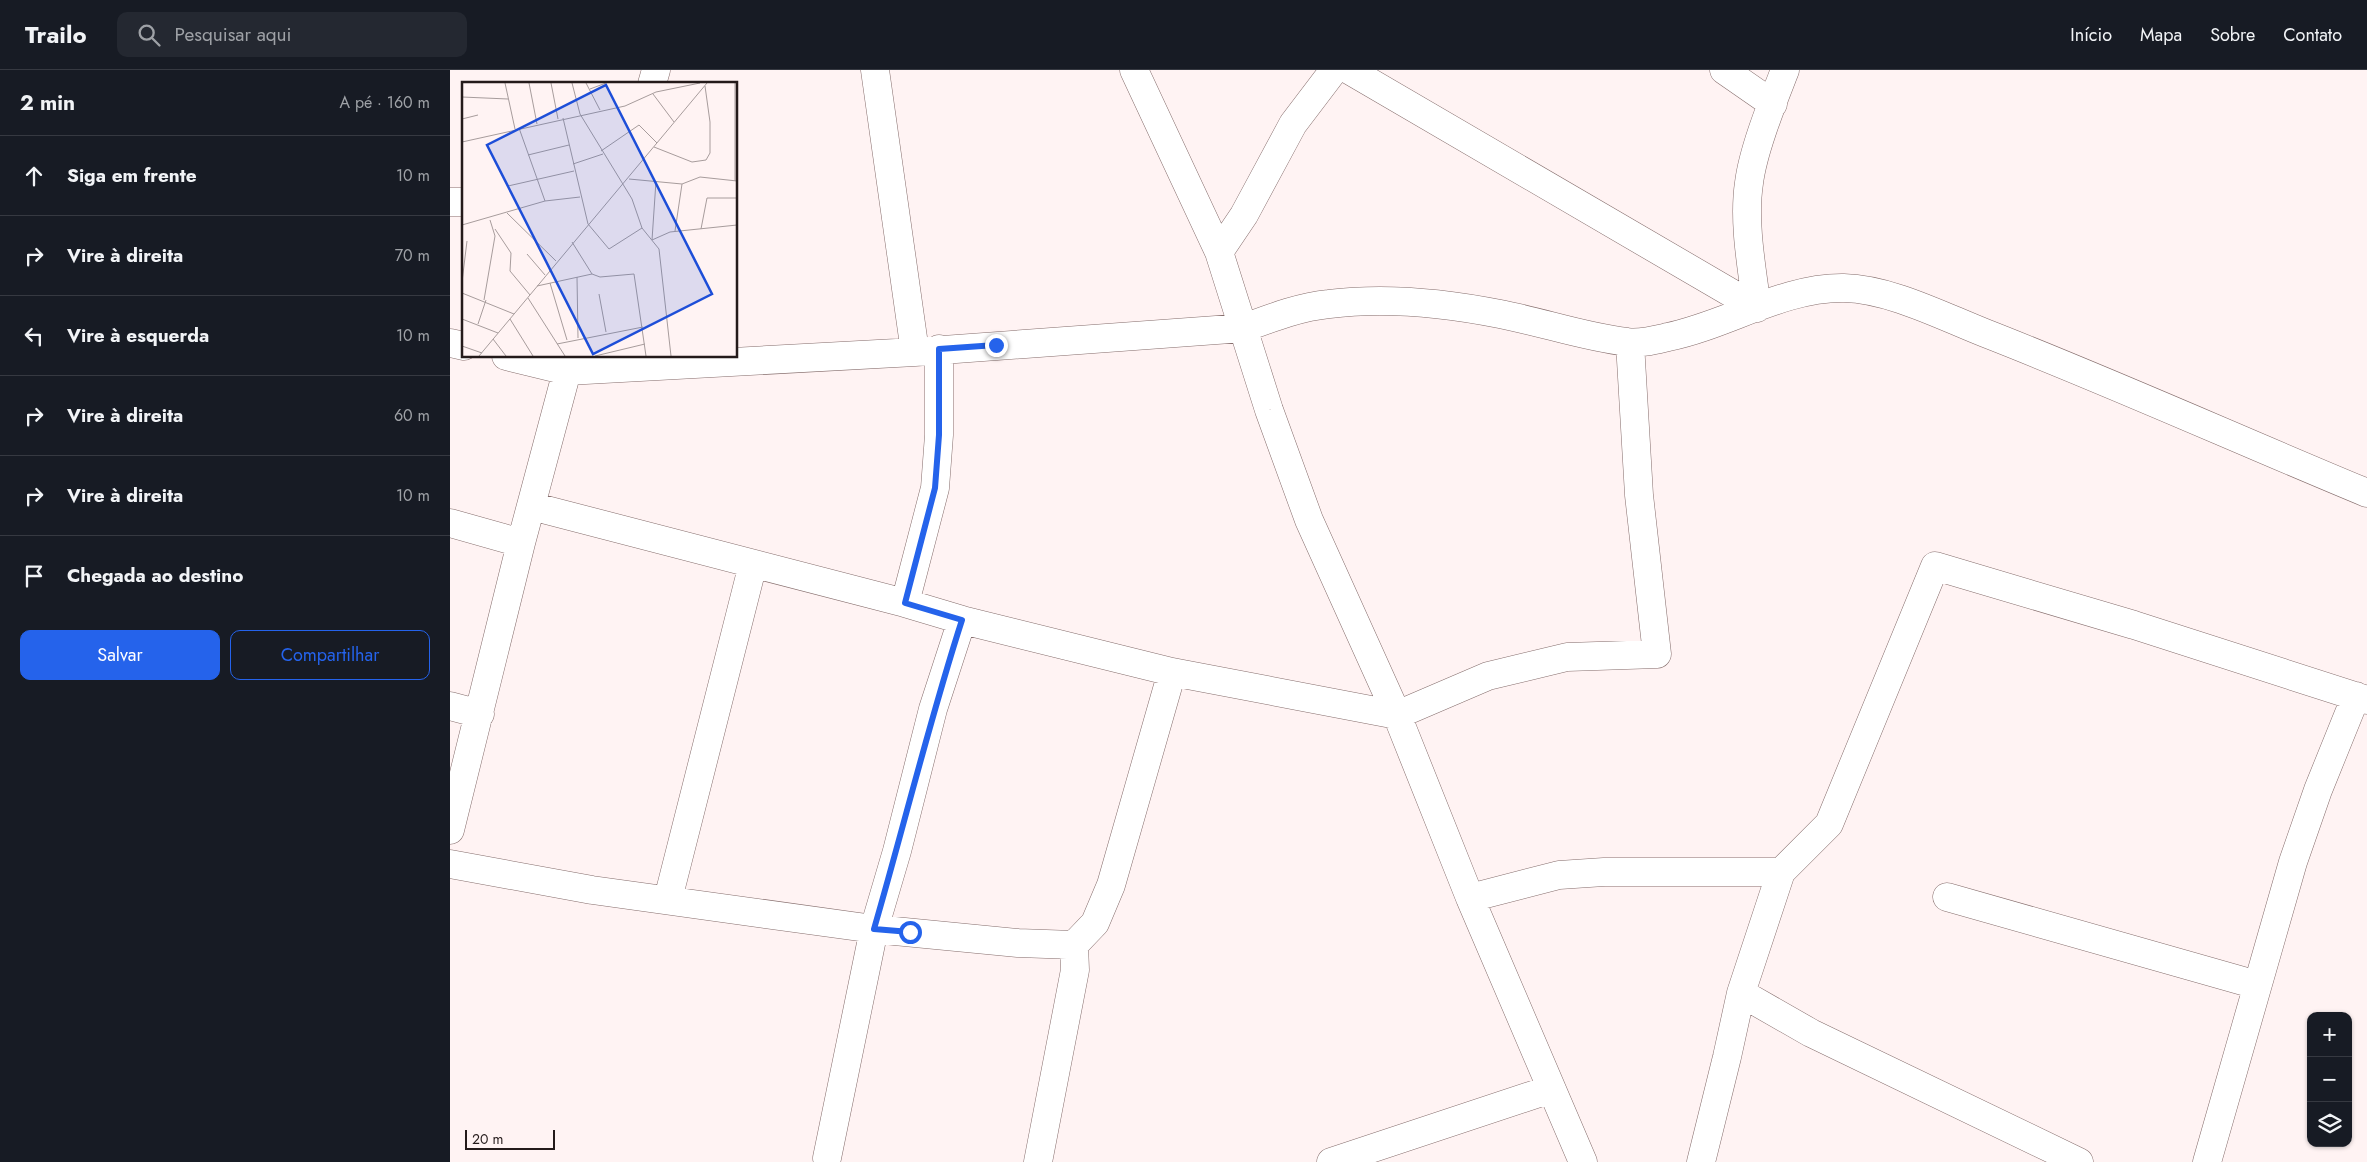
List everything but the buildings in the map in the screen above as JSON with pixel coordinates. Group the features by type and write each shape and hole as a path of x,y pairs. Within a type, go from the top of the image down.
{"street":[{"path":"875,70 927,350 939,435 935,488 905,603"},
{"path":"1134,70 1219,252 1269,410 1310,520 1397,715 1470,898 1582,1162"},
{"path":"1219,252 1244,215 1293,124 1334,70"},
{"path":"1349,70 1757,308"},
{"path":"1724,70 1773,104"},
{"path":"1757,308 1749,235 1749,183 1785,70"},
{"path":"738,357 927,350 1244,328 1277,315 1311,307 1329,304 1378,302 1439,305 1497,314 1630,343 1687,333 1815,290 1845,288 1873,292 1905,302 2033,352 2367,493"},
{"path":"531,506 905,603 962,620 1172,672 1397,715 1488,676 1568,657 1657,654 1639,495 1630,343"},
{"path":"522,358 569,364 722,358"},
{"path":"450,830 521,542 569,364"},
{"path":"450,523 521,542"},
{"path":"668,899 753,564"},
{"path":"1701,1162 1727,1057 1740,993 1782,872 1829,824 1935,566 2134,625 2362,698 2315,799 2293,862 2207,1162"},
{"path":"826,1158 874,929 897,851 933,709 962,620"},
{"path":"1038,1162 1075,970 1074,945 1095,923 1111,885 1172,672"},
{"path":"450,706 480,714"},
{"path":"450,864 592,890 874,929 1018,943 1074,945"},
{"path":"1470,898 1559,875 1604,872 1782,872"},
{"path":"1947,897 2257,985"},
{"path":"1740,993 1811,1033 2079,1162"},
{"path":"1331,1162 1551,1089"}],"route":[{"path":"910,932 874,929 918,774 933,709 962,620 905,603 935,488 939,435 939,349 996,345"}]}
